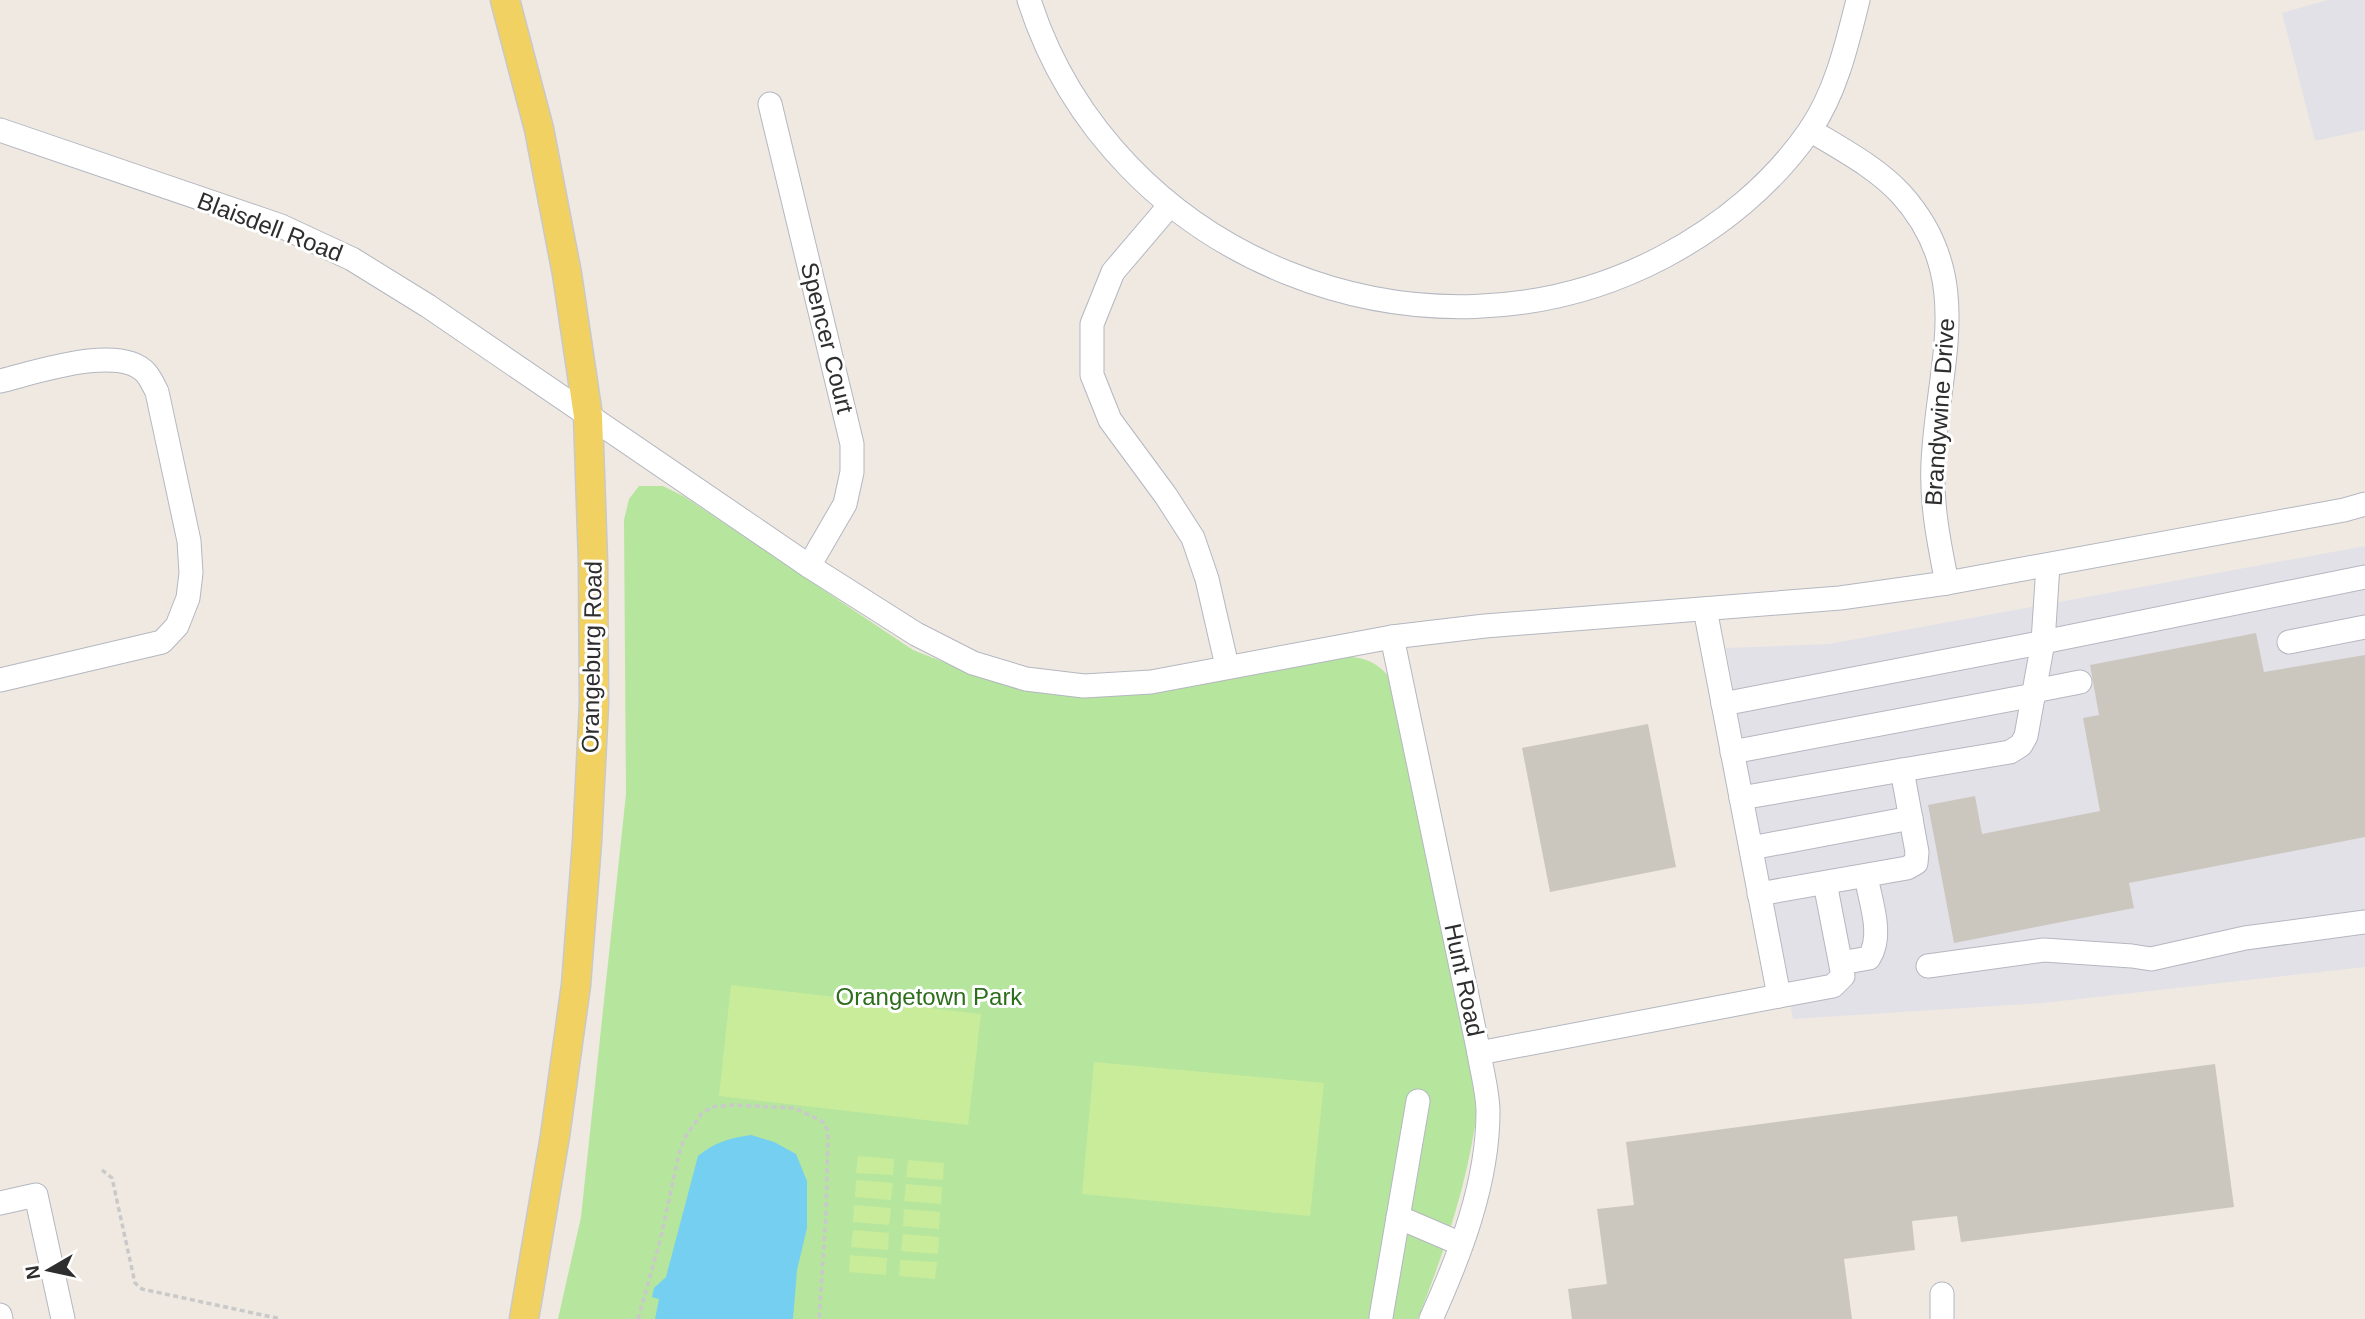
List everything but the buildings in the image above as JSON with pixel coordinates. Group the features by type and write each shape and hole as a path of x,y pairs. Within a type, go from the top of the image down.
{"main road":[{"name":"Orangeburg Road","path":"505,0 539,129 567,274 588,416 593,562 594,704 576,985 555,1136 524,1319"}],"street":[{"path":"1029,0 1058,69 1090,120 1125,162 1170,205 1246,253 1287,273 1341,293 1397,304 1447,307 1520,303 1582,291 1639,270 1689,244 1736,210 1775,174 1810,130 1828,95 1846,49 1858,0"},
{"name":"Spencer Court","path":"770,104 852,444 852,472 845,504 809,566"},
{"name":"Blaisdell Road","path":"0,130 281,226 352,259 428,306 809,566 916,634 973,663 1026,679 1084,686 1151,681 1392,637 1485,626 1840,598 2048,565 2365,504"},
{"name":"Brandywine Drive","path":"1810,130 1868,167 1900,194 1929,234 1944,280 1949,332 1933,461 1933,516 1947,583"},
{"path":"1170,205 1112,272 1092,324 1092,375 1110,420 1193,538 1207,579 1227,666"},
{"path":"0,381 109,358 130,363 146,372 157,392 189,541 191,573 188,598 177,626 162,642 0,680"},
{"path":"1741,798 2010,752 2021,745 2026,736 2043,644 2048,565"},
{"path":"1723,704 2043,644 2365,577"},
{"path":"1705,609 1779,996"},
{"path":"2289,642 2365,626"},
{"name":"Hunt Road","path":"1392,637 1489,1111 1481,1169 1461,1244 1432,1319"},
{"path":"1732,752 2080,682"},
{"path":"1759,894 1866,876 1906,868 1916,863 1917,852 1902,770"},
{"path":"1751,848 1911,818"},
{"path":"1840,963 1869,958 1876,948 1877,935 1866,876"},
{"path":"1479,1054 1833,986 1843,976 1825,883"},
{"path":"1928,966 2044,950 2151,959 2245,938 2365,922"},
{"path":"1381,1317 1418,1101"},
{"path":"0,1203 36,1195 62,1319"},
{"path":"1398,1217 1461,1244"},
{"path":"1942,1294 1942,1319"}],"path":[{"path":"638,1319 684,1139 702,1114 712,1108 733,1105 794,1108 822,1121 828,1131 819,1319"},
{"path":"102,1170 112,1178 135,1283 142,1289 281,1319"}],"shaded area":[{"path":"2328,0 2365,0 2365,130 2315,141 2282,13"},
{"path":"2365,546 2365,967 2043,1003 1793,1019 1726,648 1829,644"}],"green space":[{"name":"Orangetown Park","path":"639,486 663,486 685,497 913,650 982,677 1073,696 1153,692 1342,656 1367,660 1378,666 1396,684 1478,1105 1455,1214 1418,1319 558,1319 581,1217 626,794 624,520 629,499"},
{"path":"731,985 981,1014 968,1125 719,1096"},
{"path":"1094,1062 1324,1083 1310,1216 1082,1194"},
{"path":"858,1156 894,1159 893,1175 856,1173"},
{"path":"908,1160 944,1163 943,1180 906,1177"},
{"path":"856,1180 893,1183 891,1200 855,1197"},
{"path":"906,1184 942,1187 941,1204 904,1201"},
{"path":"854,1205 891,1208 889,1225 853,1222"},
{"path":"904,1209 940,1212 939,1229 903,1226"},
{"path":"853,1230 889,1233 888,1250 851,1247"},
{"path":"903,1234 939,1237 938,1254 901,1251"},
{"path":"850,1255 887,1258 886,1275 849,1272"},
{"path":"900,1260 937,1262 935,1279 899,1276"}],"water":[{"path":"751,1135 774,1142 796,1154 807,1181 807,1228 797,1270 793,1319 655,1319 659,1299 652,1297 654,1288 666,1277 698,1156 723,1141"}]}
